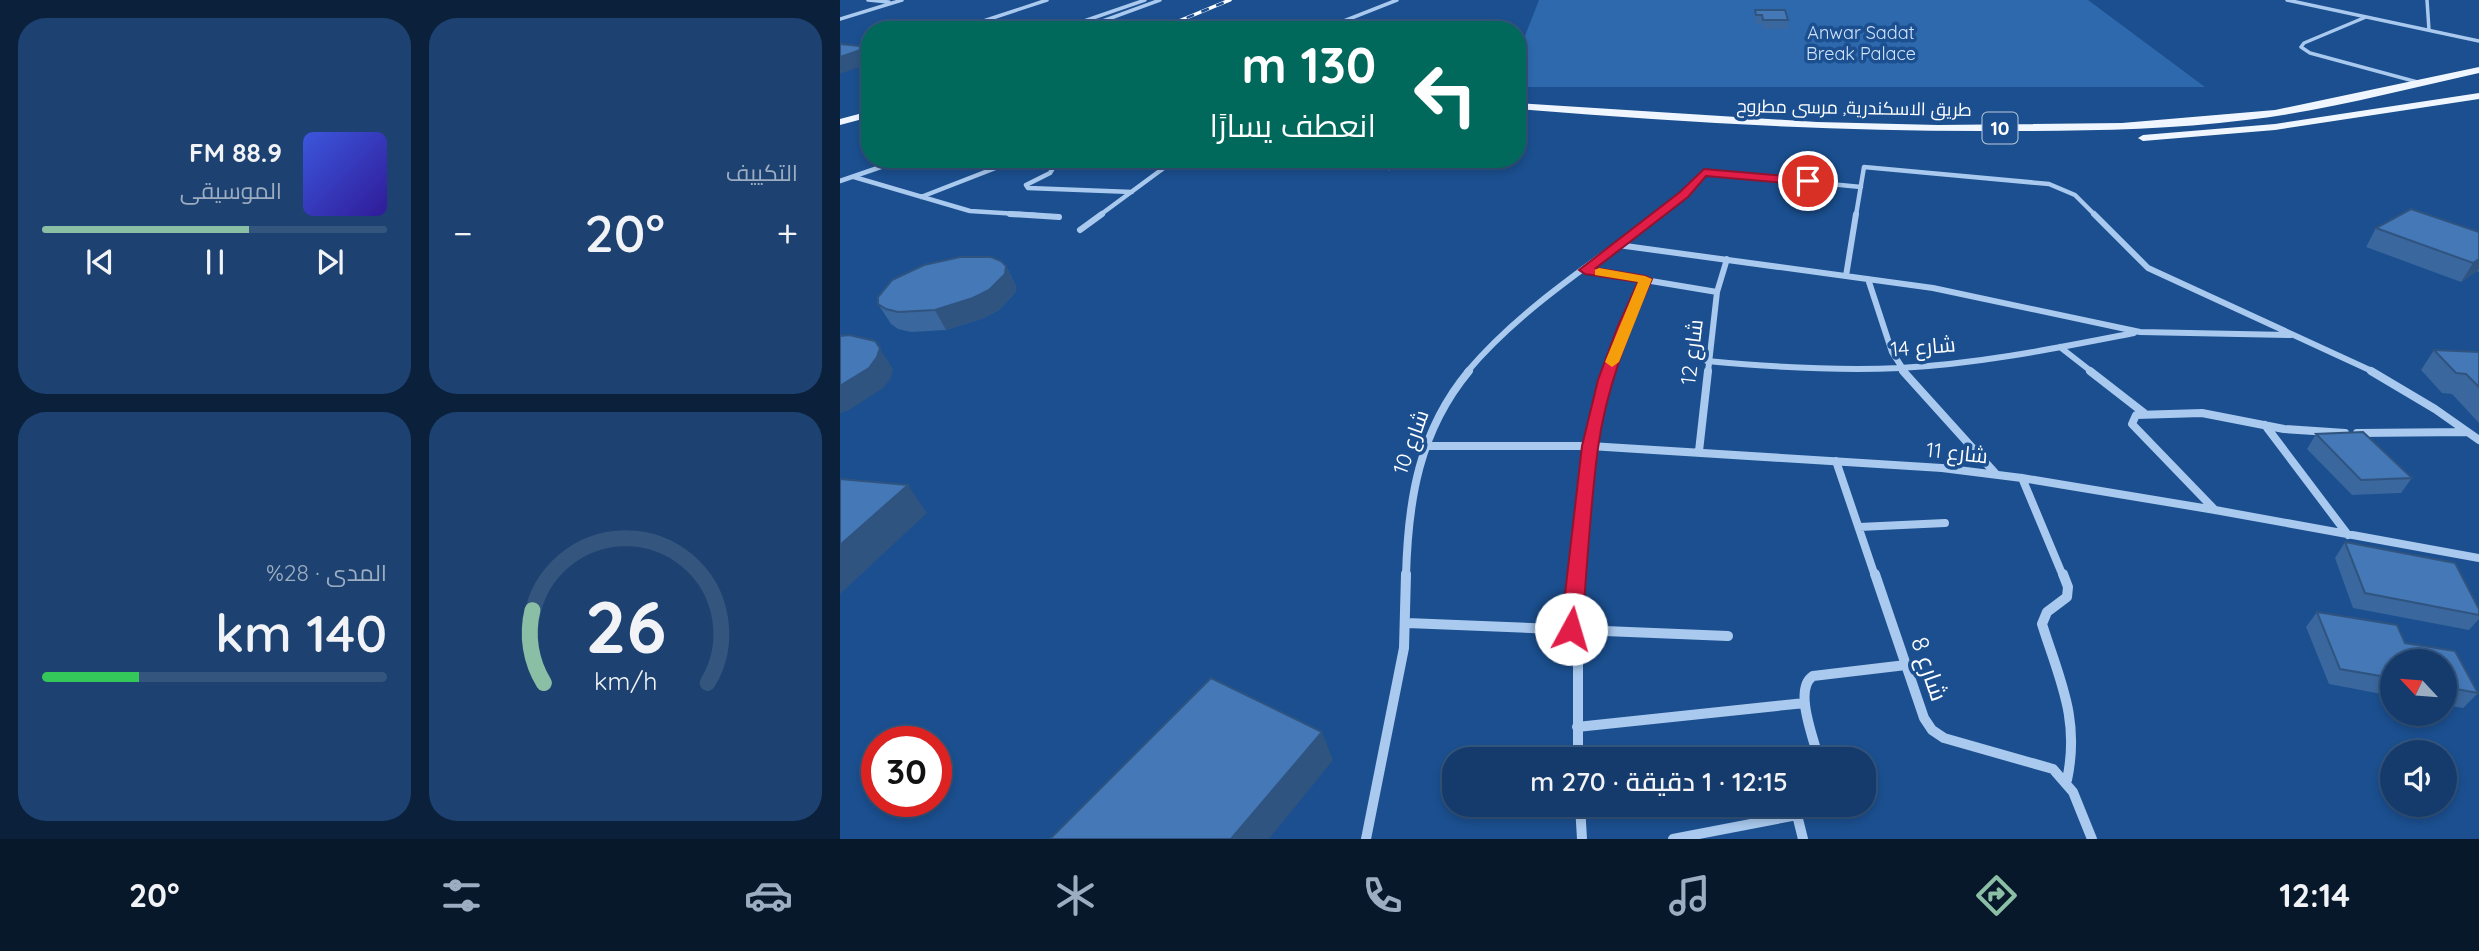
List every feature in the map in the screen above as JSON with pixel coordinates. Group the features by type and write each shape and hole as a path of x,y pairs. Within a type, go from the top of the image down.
{"main road":[{"name":"طريق الاسكندرية, مرسى مطروح","path":"1526,107 1680,120 1867,128 2110,127 2248,117 2351,100 2479,70"},
{"path":"2445,77 2479,82"},
{"name":"طريق الاسكندرية, مرسى مطروح","path":"1526,117 1698,131 1907,140 2085,139 2252,130 2479,96"},
{"path":"840,112 861,108"},
{"path":"840,122 861,110"},
{"path":"840,129 861,123"}],"street":[{"path":"868,0 893,3"},
{"path":"840,19 902,0"},
{"path":"983,21 1046,0"},
{"path":"1084,21 1145,0"},
{"path":"1103,21 1160,0"},
{"path":"1344,21 1397,0"},
{"path":"2287,0 2479,42"},
{"path":"2427,0 2429,30"},
{"path":"2366,17 2304,43 2301,47 2311,53 2422,83"},
{"path":"1846,276 1864,167 2038,182 2059,187 2075,195 2148,268 2402,387 2479,440"},
{"path":"840,181 879,168"},
{"path":"920,197 994,168"},
{"path":"1050,168 1054,169 1026,187 1132,192"},
{"path":"1080,230 1164,168"},
{"name":"شارع 10","path":"1366,839 1405,648 1407,531 1413,486 1424,446 1441,410 1462,379 1486,350 1513,325 1693,187 1704,172 1861,187"},
{"path":"854,177 984,213 1059,217"},
{"path":"1618,244 1968,294 2140,332 2295,335"},
{"name":"شارع 12","path":"1699,451 1707,361 1717,292 1727,260"},
{"path":"1585,270 1717,292"},
{"path":"1578,747 1575,629 1590,446 1606,380 1645,279"},
{"path":"1868,279 1892,352 1901,368 1995,474"},
{"name":"شارع 14","path":"1707,361 1802,368 1901,368 2060,347 2140,332"},
{"path":"2060,347 2144,413"},
{"path":"2215,510 2132,424 2136,415 2222,415 2265,425 2321,433 2468,432"},
{"path":"2265,425 2348,535"},
{"name":"شارع 11","path":"1424,446 1590,446 1699,451 1995,474 2215,510 2479,558"},
{"name":"شارع 8","path":"1836,461 1924,718 1932,730 1944,738 2038,763 2053,769 2067,780"},
{"path":"2022,478 2068,587 2067,597 2047,612 2042,624 2072,720 2073,753 2067,780 2077,793 2092,839"},
{"path":"1859,527 1945,523"},
{"path":"1407,623 1728,636"},
{"path":"1816,747 1802,692 1803,685 1814,676 1906,665"},
{"path":"1577,727 1805,703"},
{"path":"1581,817 1582,839"},
{"path":"1673,839 1787,817"},
{"path":"1798,817 1803,839"}],"green space":[{"name":"Anwar Sadat Break Palace","path":"1539,0 2088,0 2205,87 1526,87 1526,33"}],"building":[{"path":"1755,10 1785,10 1788,20 1763,20 1762,15 1756,15"},
{"path":"840,44 861,46 861,50 840,57"},
{"path":"2411,209 2479,232 2479,259 2473,263 2376,228"},
{"path":"960,257 991,257 1006,266 1005,274 989,290 935,310 898,312 878,304 878,297 892,280 924,265"},
{"path":"849,335 875,341 880,348 869,368 840,386 840,336"},
{"path":"2434,350 2479,352 2479,387 2466,374 2456,373"},
{"path":"2363,432 2412,478 2361,480 2316,434"},
{"path":"840,479 908,485 840,545"},
{"path":"2345,542 2455,563 2479,609 2479,615 2365,593"},
{"path":"2317,612 2397,625 2405,643 2442,649 2380,649 2380,676 2340,669"},
{"path":"2457,655 2478,693 2457,689"},
{"path":"1211,678 1322,732 1231,839 1050,839"}],"railway":[{"path":"1179,21 1230,0"}],"slow traffic":[{"path":"1599,272 1645,279 1612,362"}],"route":[{"path":"1571,629 1590,446 1606,380 1645,279 1585,270 1693,187 1704,172 1808,181"}]}
